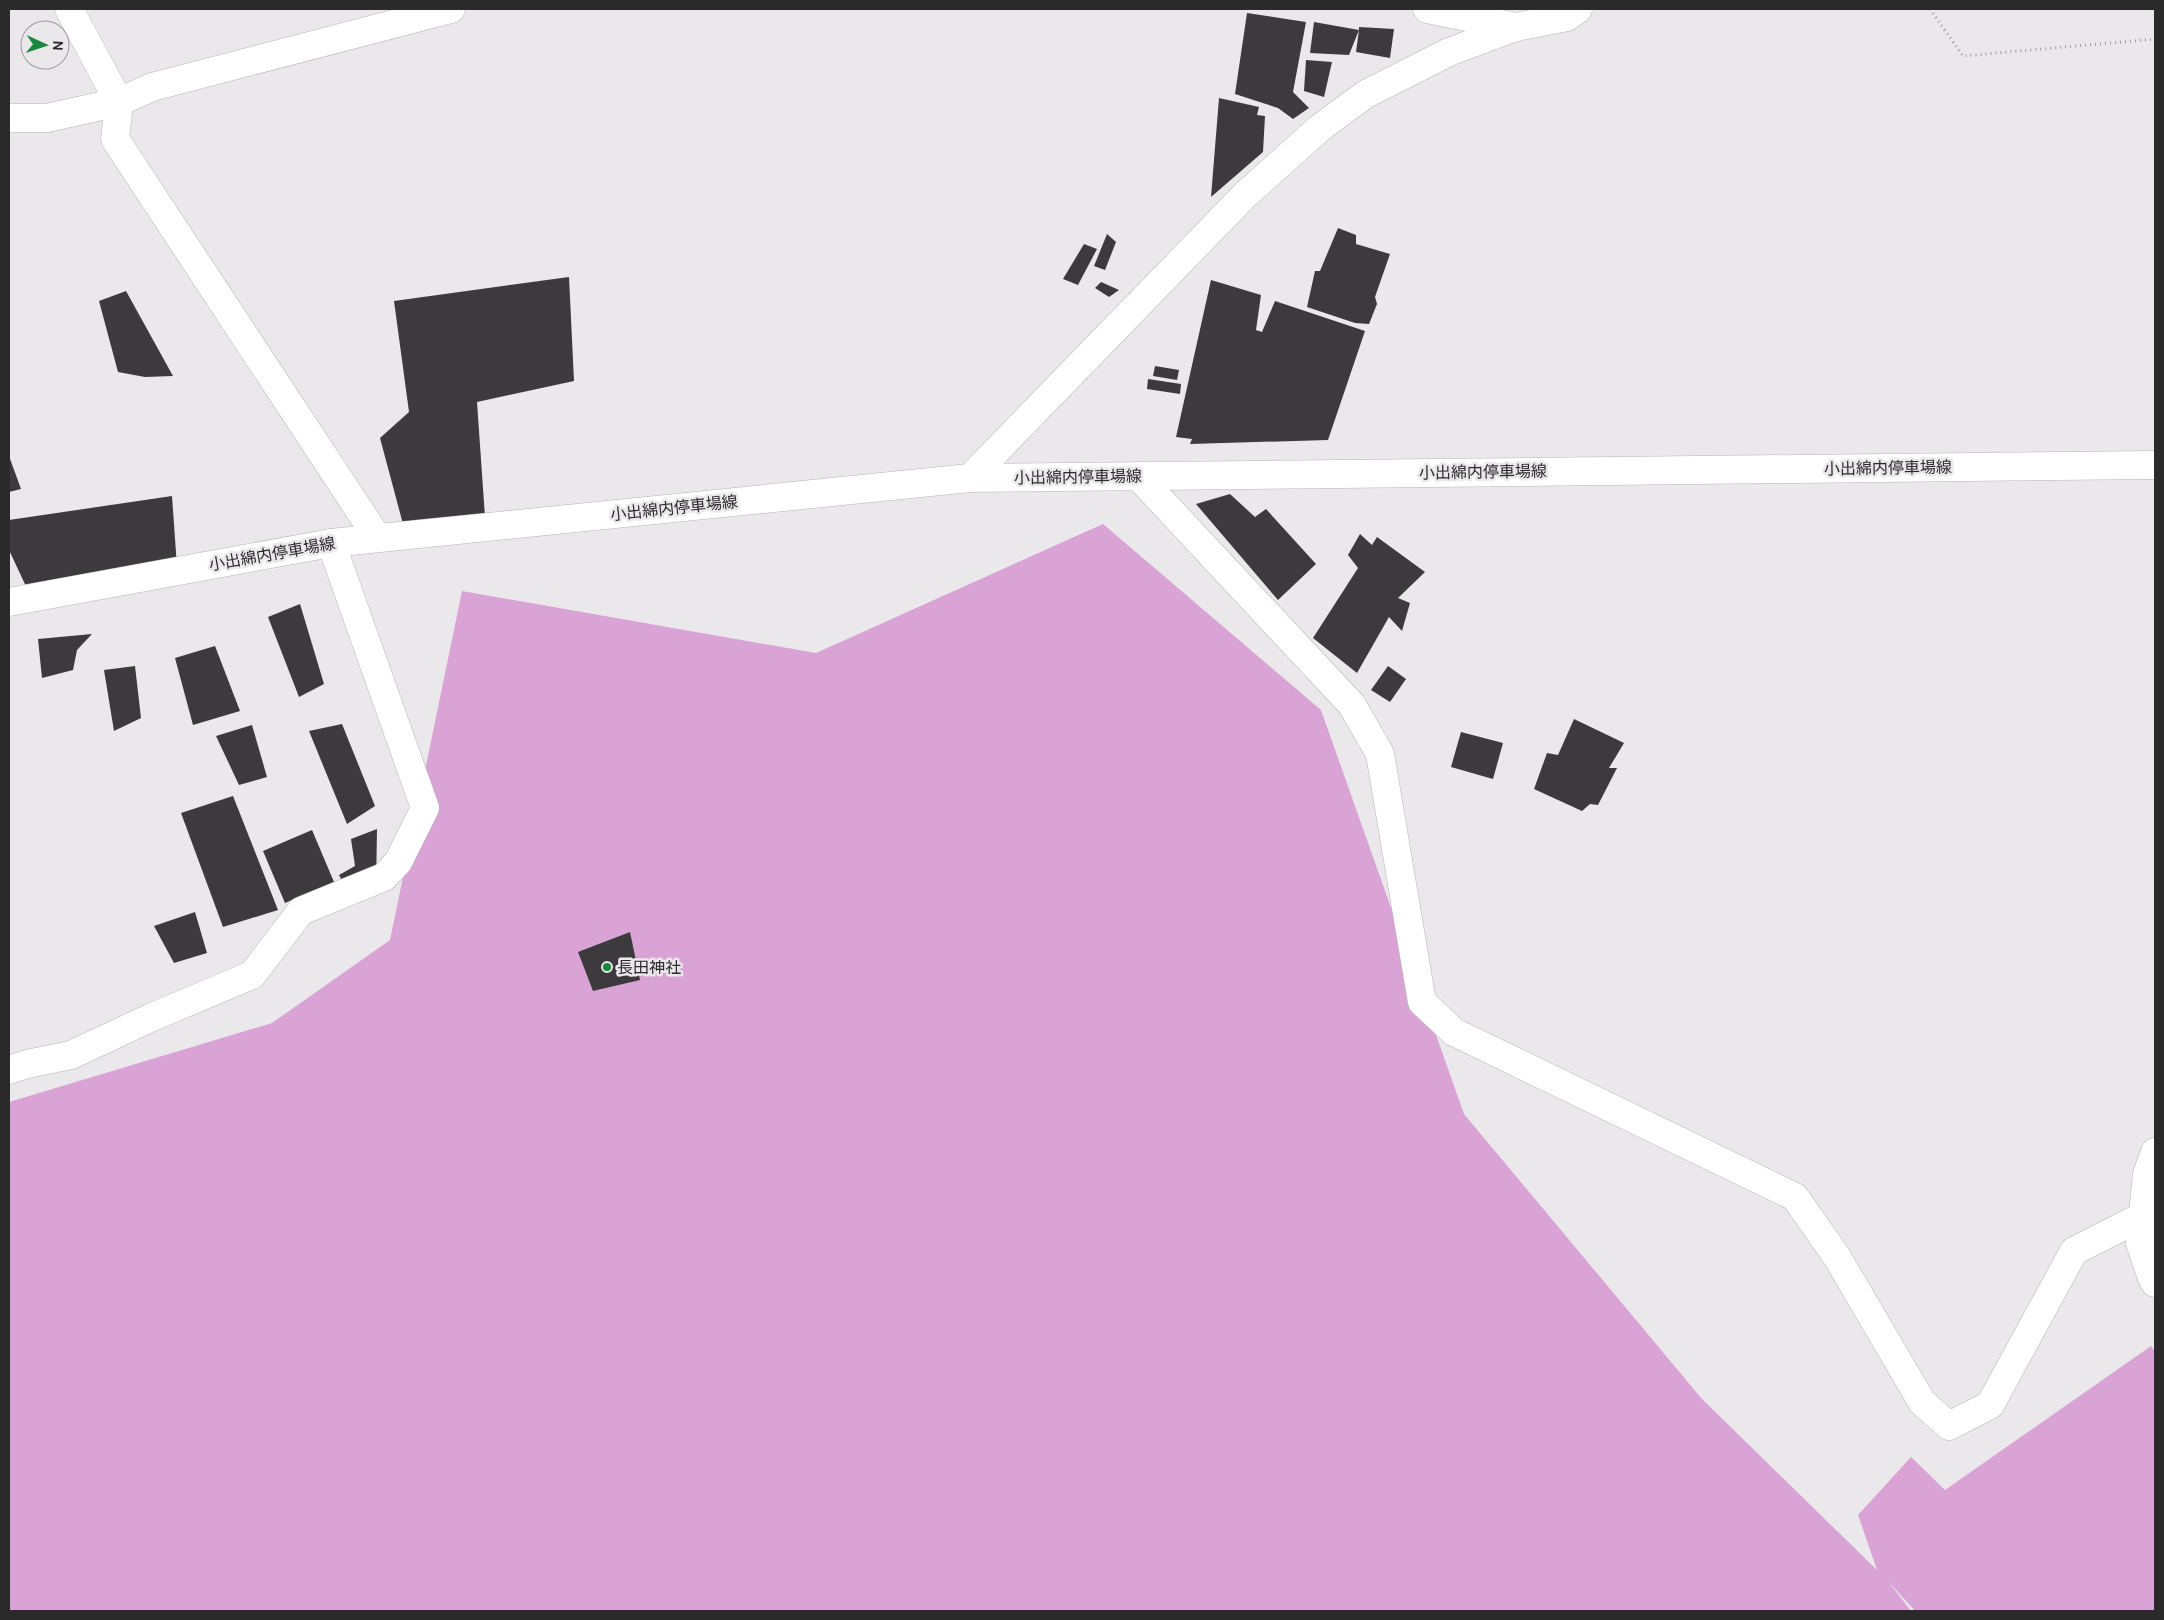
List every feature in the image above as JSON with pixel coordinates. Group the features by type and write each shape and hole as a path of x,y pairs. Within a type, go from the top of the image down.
{"street":[{"path":"69,9 119,102 115,139 377,537"},
{"path":"9,118 47,118 119,102 168,82 452,9"},
{"path":"1426,9 1516,27"},
{"path":"1495,9 1516,27"},
{"path":"970,478 1245,195 1321,127 1374,90 1449,52 1516,27 1567,18 1578,9"},
{"name":"小出綿内停車場線","path":"9,602 331,543 377,537 970,478 2155,465"},
{"path":"1138,476 1352,705 1380,754 1422,1002 1454,1032 1795,1197 1837,1257 1922,1402 1949,1426 1990,1405 2074,1251 2143,1216"},
{"path":"9,1070 27,1064 71,1055 150,1018 252,975 302,911 384,877 398,862 425,808 331,543"},
{"path":"2155,1152 2147,1174 2140,1243 2155,1283"}],"path":[{"path":"1930,9 1963,56 2155,39"}],"shaded area":[{"path":"1103,524 1321,710 1464,1114 1702,1399 1877,1570 1858,1515 1911,1457 1945,1490 2151,1346 2155,1352 2155,1611 1915,1611 1888,1581 1911,1611 9,1611 9,1102 272,1023 390,940 462,591 816,653"}],"building":[{"path":"1247,13 1306,22 1293,92 1309,108 1293,119 1278,108 1235,94"},
{"path":"1314,22 1359,30 1349,55 1310,53"},
{"path":"1359,27 1394,29 1390,58 1356,52"},
{"path":"1306,60 1332,62 1324,97 1304,91"},
{"path":"1219,98 1259,107 1257,115 1265,116 1263,152 1211,197"},
{"path":"1338,228 1356,235 1356,244 1390,254 1375,297 1377,304 1369,324 1355,323 1307,307 1315,271 1320,271"},
{"path":"1107,234 1116,242 1105,270 1094,266"},
{"path":"1084,244 1097,249 1078,285 1063,279"},
{"path":"569,277 574,381 477,402 485,517 403,524 380,438 409,412 394,301"},
{"path":"1211,280 1261,295 1256,330 1262,332 1275,301 1365,331 1328,440 1190,444 1192,439 1176,437"},
{"path":"1101,282 1119,290 1109,297 1095,288"},
{"path":"126,291 173,376 145,377 118,372 99,301"},
{"path":"1155,366 1179,370 1177,380 1153,376"},
{"path":"1148,379 1181,384 1180,394 1147,389"},
{"path":"9,456 21,489 9,492"},
{"path":"1230,494 1255,517 1266,509 1316,564 1278,600 1196,504"},
{"path":"172,496 177,567 31,597 9,550 9,520"},
{"path":"1360,534 1372,545 1377,537 1425,572 1398,598 1410,603 1402,631 1389,617 1357,673 1313,638 1358,568 1348,555"},
{"path":"300,604 324,684 299,697 268,617"},
{"path":"92,634 77,650 73,670 42,678 38,639"},
{"path":"215,646 240,711 193,725 175,658"},
{"path":"135,666 141,718 114,731 104,670"},
{"path":"1388,666 1406,679 1390,702 1371,690"},
{"path":"1574,719 1624,743 1609,768 1617,768 1598,805 1590,804 1582,811 1534,789 1547,753 1558,755"},
{"path":"342,724 375,806 347,824 309,731"},
{"path":"252,725 267,777 239,785 216,736"},
{"path":"1461,732 1503,743 1493,779 1451,767"},
{"path":"233,796 278,910 223,927 181,813"},
{"path":"377,829 376,889 351,898 339,875 355,866 351,839"},
{"path":"312,830 334,882 285,903 263,851"},
{"path":"195,912 207,953 174,963 154,926"},
{"path":"630,932 640,980 593,991 578,952"}],"place":[{"name":"長田神社","path":"607,967"}]}
